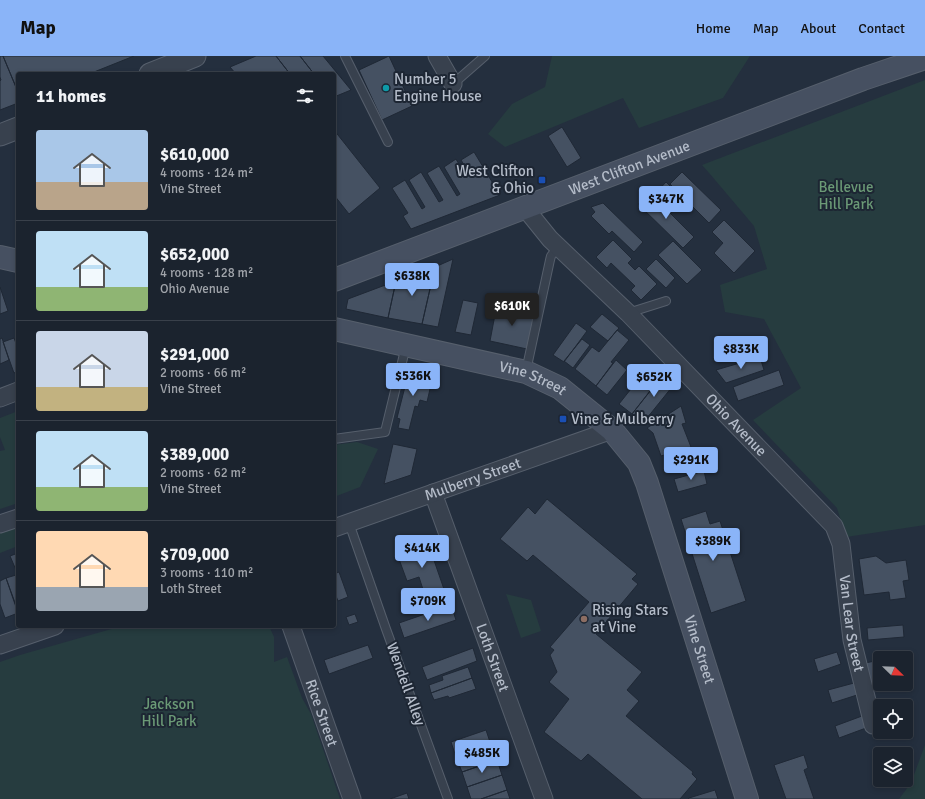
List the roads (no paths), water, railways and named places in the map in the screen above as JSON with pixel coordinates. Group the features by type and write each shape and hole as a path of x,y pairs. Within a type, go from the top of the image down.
{"main road":[{"name":"West Clifton Avenue","path":"336,279 856,82 925,58"},
{"name":"Vine Street","path":"336,329 526,372 560,388 612,430 639,463 647,483 747,799"}],"street":[{"path":"155,72 195,56"},
{"path":"437,56 453,84"},
{"path":"0,135 16,129"},
{"name":"Ohio Avenue","path":"524,208 550,239 628,313 834,526 841,544"},
{"path":"0,398 16,392"},
{"name":"Mulberry Street","path":"342,525 612,430"},
{"name":"Loth Street","path":"433,493 544,799"},
{"path":"0,524 16,519"},
{"name":"Van Lear Street","path":"841,544 852,640 873,725"},
{"path":"0,645 49,628"},
{"name":"Rice Street","path":"292,628 352,799"}],"lane":[{"path":"345,56 388,142"},
{"path":"453,84 485,56"},
{"path":"526,372 551,256 558,247"},
{"path":"628,313 666,301"},
{"path":"336,439 385,432 406,346"},
{"name":"Wendell Alley","path":"342,525 386,629 448,799"}],"place":[{"name":"Number 5 Engine House","path":"386,88"},
{"name":"West Clifton & Ohio","path":"542,180"},
{"name":"Vine & Mulberry","path":"563,419"},
{"name":"Rising Stars at Vine","path":"584,619"}],"park label":[{"name":"Bellevue Hill Park","path":"846,196"},
{"name":"Jackson Hill Park","path":"169,712"}]}
